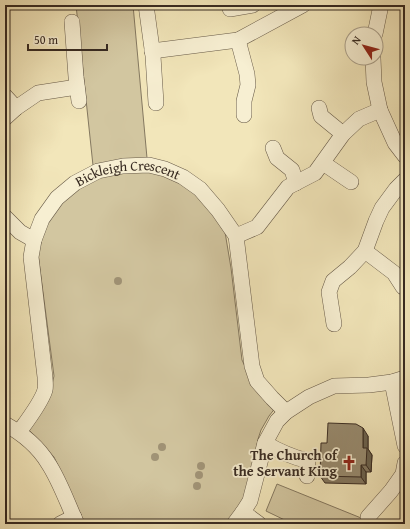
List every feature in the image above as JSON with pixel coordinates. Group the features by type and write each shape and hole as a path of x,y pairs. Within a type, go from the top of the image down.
{"street":[{"path":"146,5 152,51 156,103"},
{"path":"230,9 253,5 266,24"},
{"path":"152,51 238,40 303,5"},
{"path":"377,26 381,5"},
{"path":"5,96 10,113 38,94 78,94 72,22"},
{"path":"238,40 247,74 254,85 244,101 244,115"},
{"path":"373,66 374,82 380,110 395,143 405,156"},
{"path":"319,108 321,116 343,134"},
{"path":"236,236 257,227 288,187 315,173 343,134 359,119 380,110"},
{"path":"273,148 277,158 292,170 296,183"},
{"path":"323,163 351,182"},
{"name":"Bickleigh Crescent","path":"19,432 33,412 45,389 45,377 31,257 34,240 42,219 57,198 75,183 98,171 123,166 150,165 165,169 183,177 200,189 218,210 236,236 252,366 257,381 286,412"},
{"path":"334,324 324,309 328,292 333,281 350,268 365,251 382,208 396,189 405,180"},
{"path":"5,217 20,232 34,240"},
{"path":"365,251 390,278 403,287"},
{"path":"259,524 239,518 250,500 265,443 277,422 286,412 309,397 334,386 369,385 398,380 405,446"},
{"path":"5,424 19,432 34,445 48,463 76,520 60,524"},
{"path":"265,443 292,457 308,461 306,476"},
{"path":"368,517 391,491 403,474 405,463"}],"shaded area":[{"path":"76,5 133,5 148,169 197,191 225,232 231,268 242,360 250,377 276,407 261,430 258,439 249,492 228,524 85,524 54,457 28,429 48,401 54,376 38,254 46,213 94,175"},
{"path":"277,484 376,524 293,524 266,511"}],"building":[{"name":"The Church of the Servant King","path":"328,423 356,424 363,428 363,448 367,448 366,465 361,465 361,477 320,476 321,443 327,443"}],"place":[{"name":"The Church of the Servant King","path":"349,463"}]}
